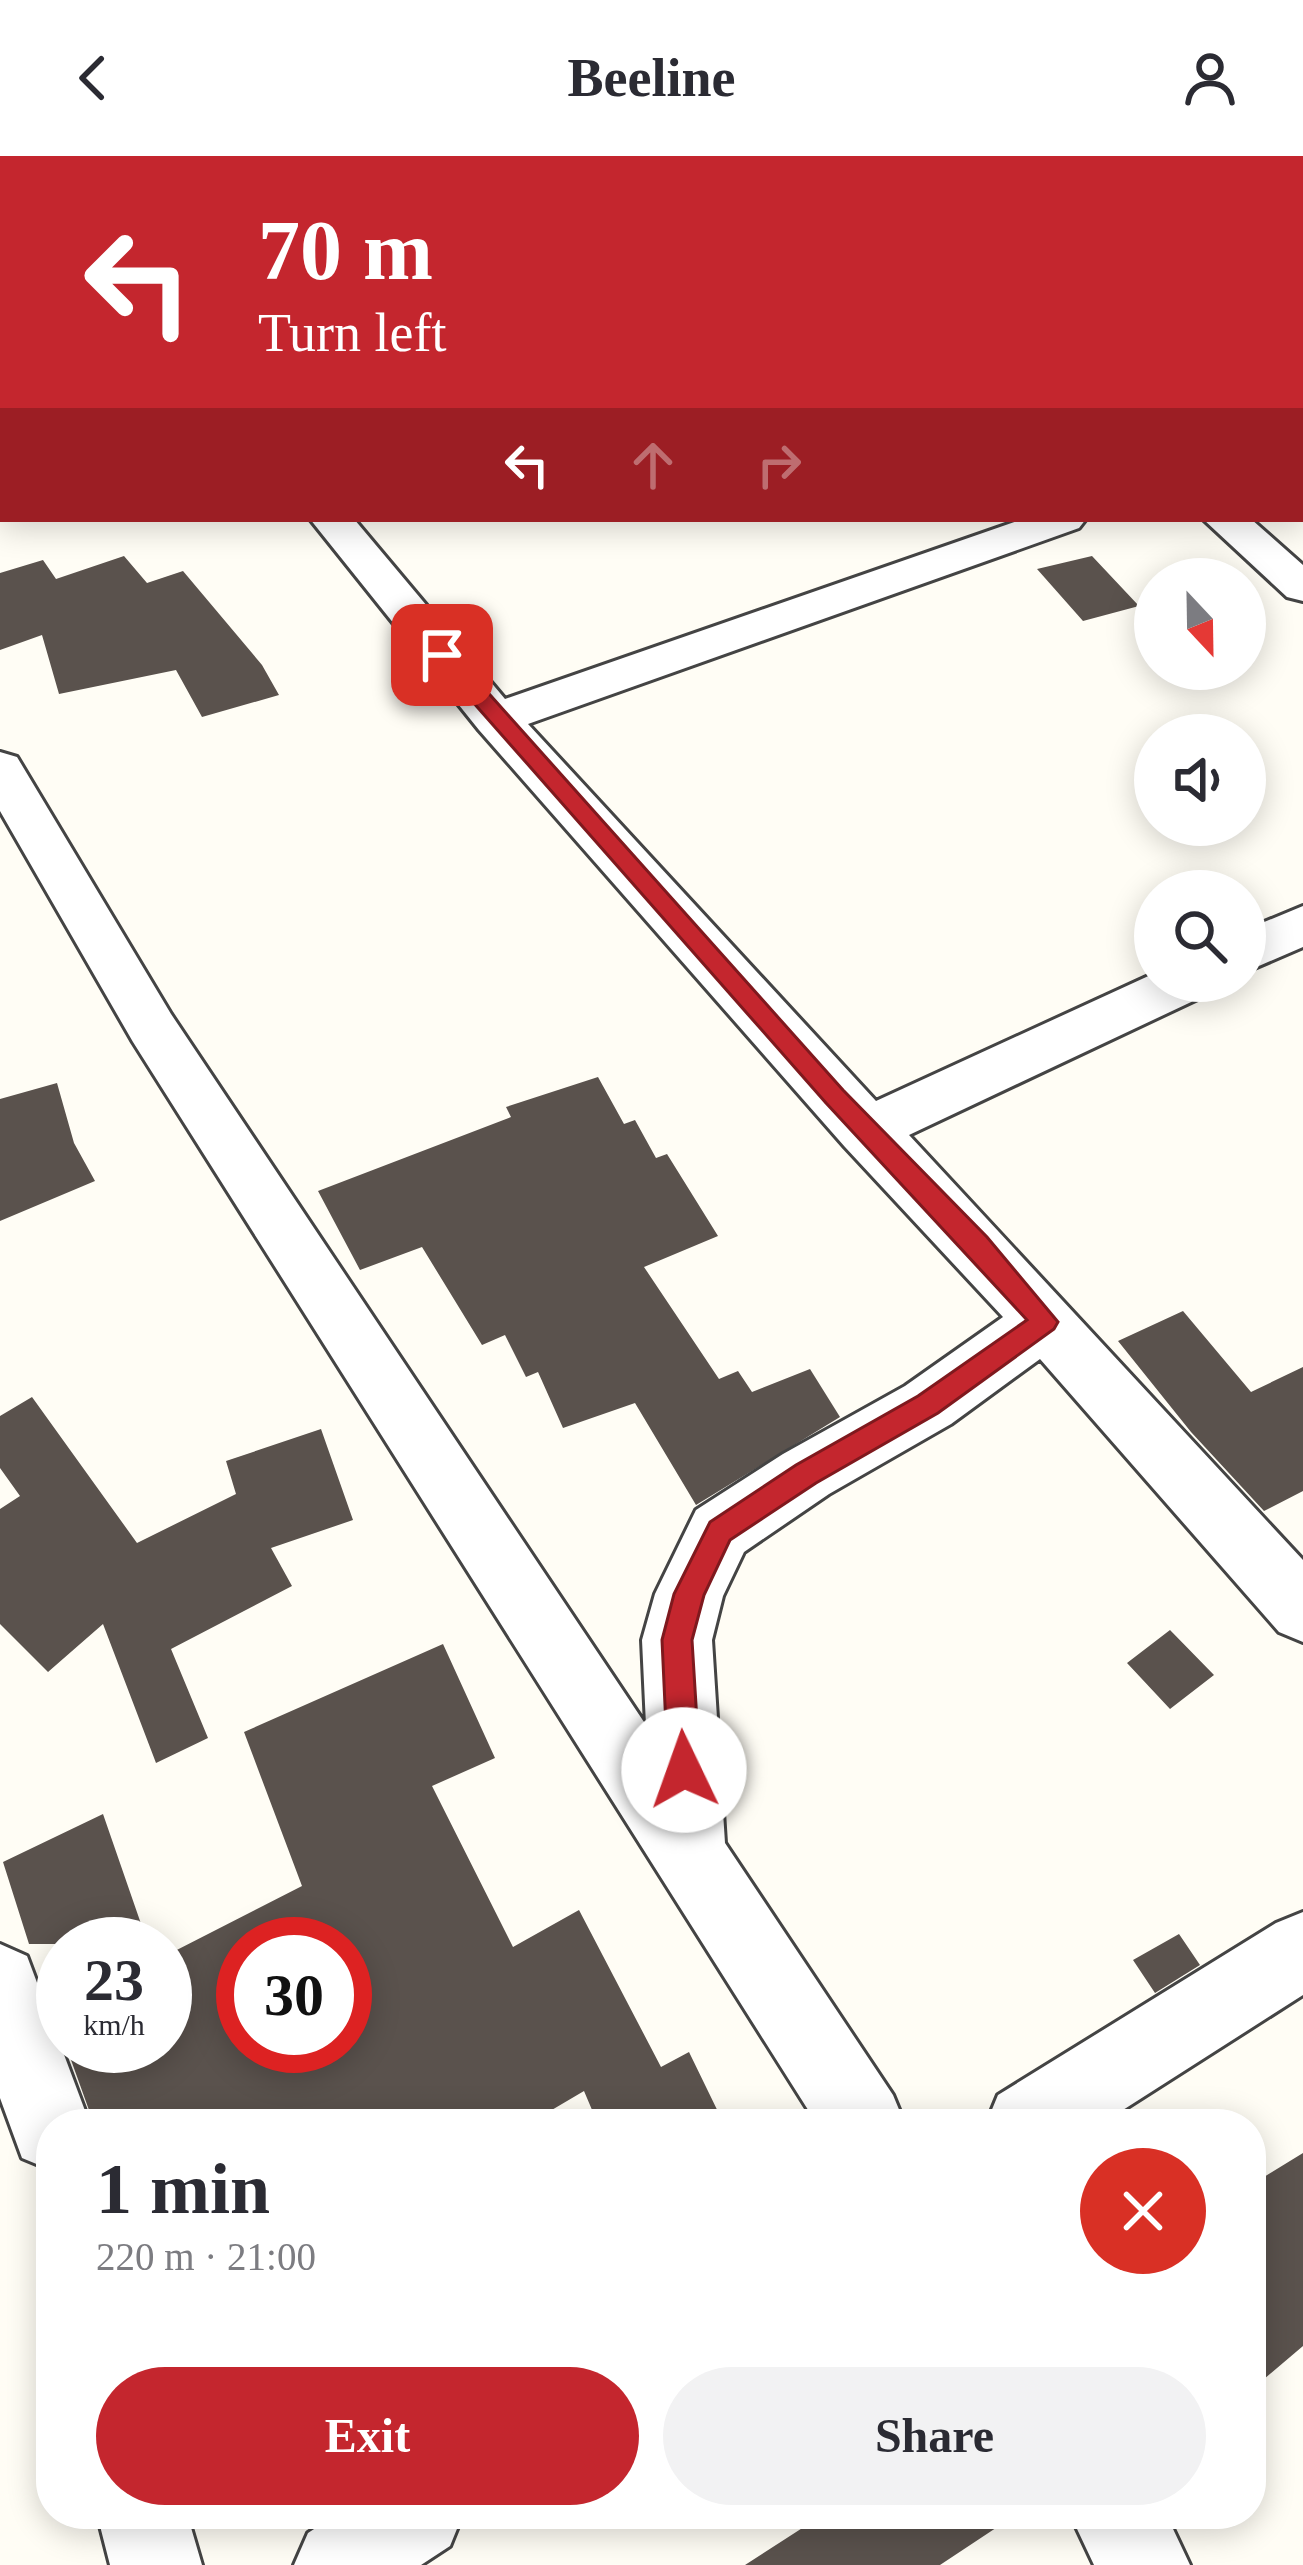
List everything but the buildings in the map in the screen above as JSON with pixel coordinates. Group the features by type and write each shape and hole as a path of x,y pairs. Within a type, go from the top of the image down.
{"street":[{"path":"334,522 496,719 865,1131 977,1244 1303,1610"},
{"path":"496,719 1055,522"},
{"path":"1229,522 1303,588"},
{"path":"0,768 152,1028 278,1214 854,2109"},
{"path":"1266,942 1303,924"},
{"path":"865,1131 1142,1002"},
{"path":"688,1856 677,1640 689,1594 720,1531 806,1474 928,1405 1045,1322"},
{"path":"1051,2109 1303,1950"},
{"path":"0,1982 44,2109"},
{"path":"146,2529 156,2565"},
{"path":"340,2565 395,2529"},
{"path":"1123,2529 1144,2565"}],"route":[{"path":"442,655 834,1097 977,1244 1045,1322 928,1405 806,1474 720,1531 689,1594 677,1640 684,1770"}]}
